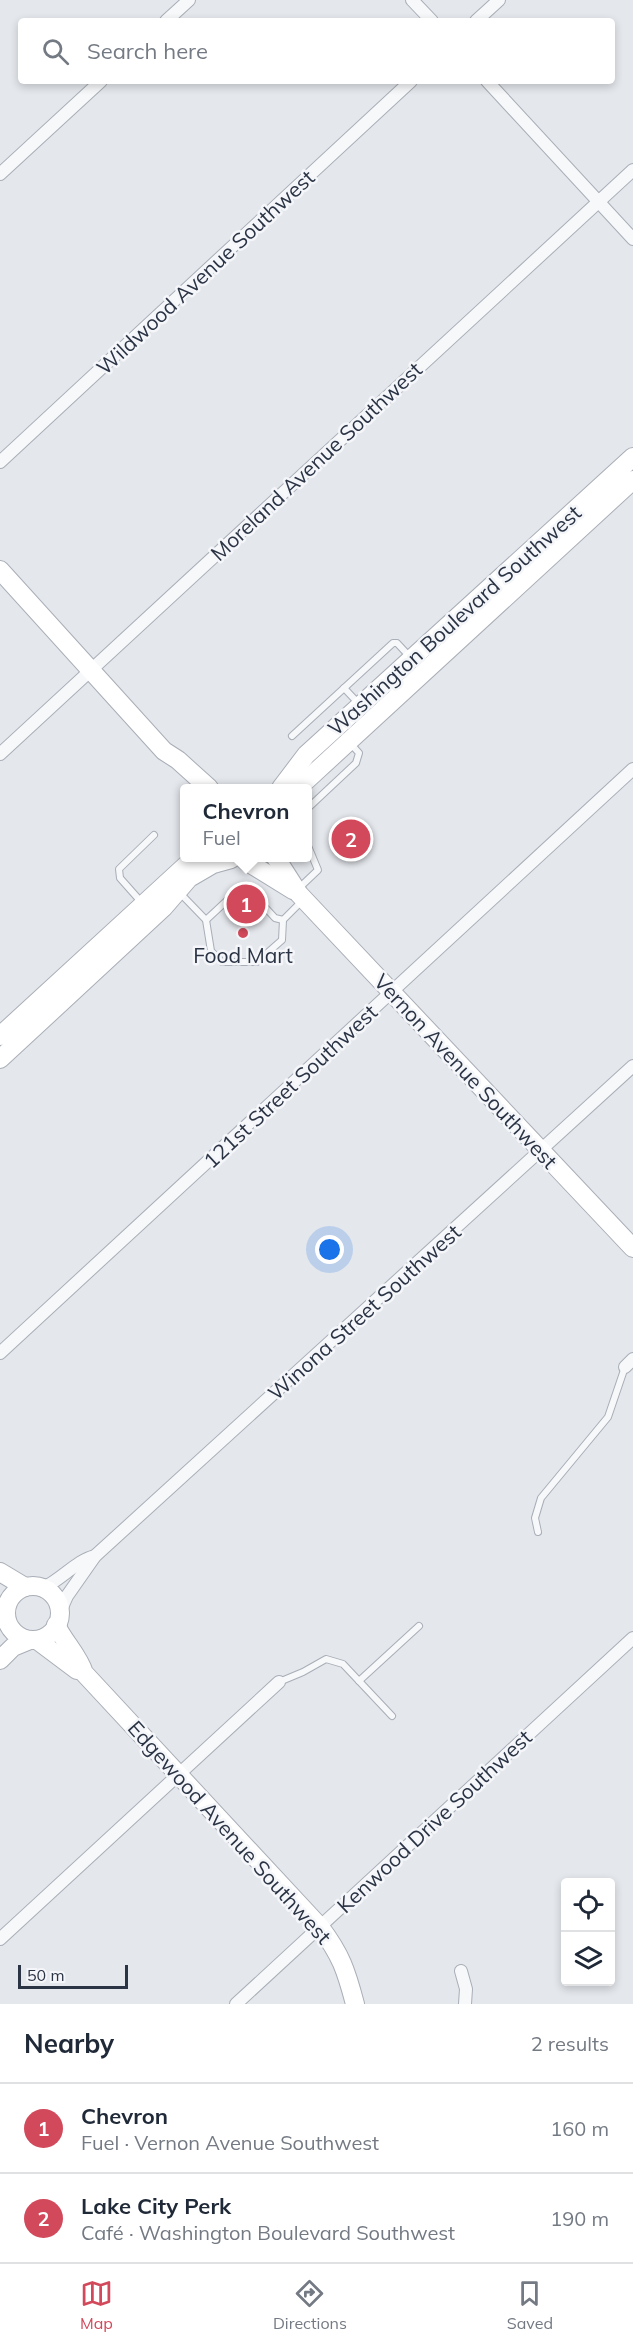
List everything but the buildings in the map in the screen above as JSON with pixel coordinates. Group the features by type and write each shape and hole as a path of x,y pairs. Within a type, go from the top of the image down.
{"street":[{"path":"169,18 189,0"},
{"path":"412,0 429,18"},
{"path":"479,18 499,0"},
{"path":"0,174 98,84"},
{"name":"Wildwood Avenue Southwest","path":"0,462 408,84"},
{"path":"491,84 633,239"},
{"name":"Moreland Avenue Southwest","path":"0,754 633,170"},
{"name":"Washington Boulevard Southwest","path":"285,784 306,755 633,457"},
{"name":"Washington Boulevard Southwest","path":"309,783 348,740 633,480"},
{"path":"0,570 165,751 204,784"},
{"path":"165,751 171,767 186,784"},
{"name":"121st Street Southwest","path":"0,1353 633,769"},
{"path":"2,1030 190,862"},
{"path":"0,1059 163,908 189,878 204,868 229,862"},
{"name":"Vernon Avenue Southwest","path":"246,862 300,894"},
{"name":"Vernon Avenue Southwest","path":"279,862 300,894 633,1248"},
{"name":"Winona Street Southwest","path":"58,1620 67,1596 92,1564 95,1556 633,1066"},
{"name":"Winona Street Southwest","path":"34,1588 60,1580 87,1558 95,1556"},
{"path":"0,1572 53,1596 58,1620 50,1634 13,1647 0,1660"},
{"path":"0,1636 4,1604 13,1594 34,1588"},
{"path":"4,1604 16,1634 34,1640"},
{"name":"Edgewood Avenue Southwest","path":"58,1620 65,1642 82,1664 84,1673"},
{"name":"Kenwood Drive Southwest","path":"236,2004 633,1638"},
{"name":"Edgewood Avenue Southwest","path":"34,1640 54,1651 76,1670 84,1673 320,1927 334,1945 346,1967 355,2004"},
{"path":"0,1939 279,1682"},
{"path":"461,1971 466,1989 465,2004"}],"lane":[{"path":"292,736 393,643 397,643 412,659"},
{"path":"344,688 361,705"},
{"path":"312,804 356,763 359,753 348,740"},
{"path":"312,785 324,793"},
{"path":"143,904 120,878 119,869 154,835"},
{"path":"178,891 206,920 211,951 222,962 257,962 282,940 283,920 318,870 312,856"},
{"path":"206,920 234,894 250,891 275,918 283,920"},
{"path":"538,1533 535,1518 541,1498 608,1418 629,1363"},
{"path":"359,1681 419,1626"},
{"path":"279,1682 326,1659 343,1664 392,1716"}],"place":[{"name":"Lake City Perk","path":"351,839"},
{"name":"Chevron","path":"246,904"},
{"name":"Food Mart","path":"243,933"}]}
